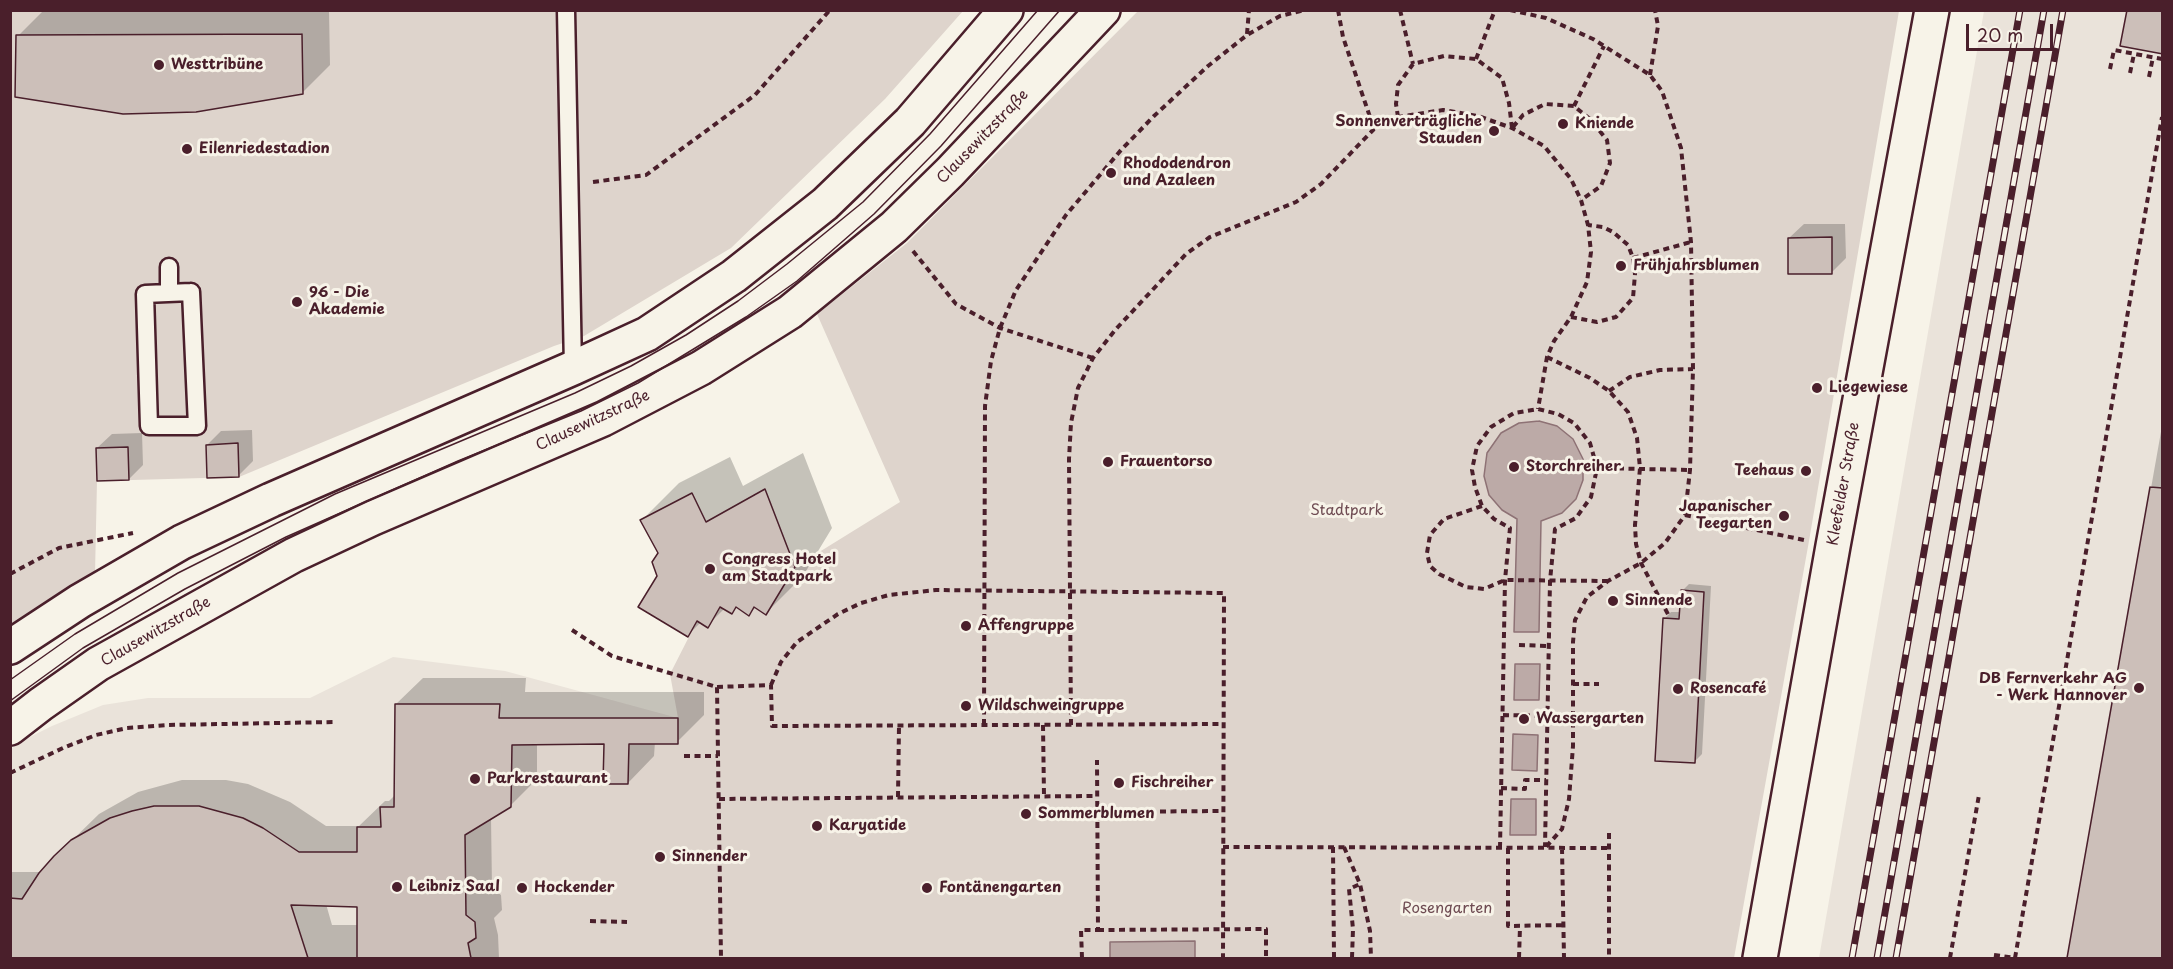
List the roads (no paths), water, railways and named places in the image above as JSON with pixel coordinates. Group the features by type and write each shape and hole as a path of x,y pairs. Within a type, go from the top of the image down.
{"street":[{"path":"10,647 80,601 182,542 271,500 573,368 657,327 734,276 825,204 909,122 1006,10"},
{"name":"Clausewitzstraße","path":"10,728 98,664 294,555 373,518 603,418 701,368 790,312 894,227 950,172 1103,10"},
{"name":"Kleefelder Straße","path":"1760,958 1932,10"}],"lane":[{"path":"566,10 573,368"},
{"path":"168,267 169,292"},
{"path":"169,292 191,292 196,426 149,426 145,294 169,292"}],"tram line":[{"path":"10,680 75,634 178,573 335,494 575,393 631,366 686,335 738,301 863,202 930,134 1038,10"},
{"path":"10,701 83,648 185,589 286,537 458,461 581,411 638,383 746,317 797,281 874,214 941,146 1060,10"}],"railway":[{"path":"1852,958 2020,10"},
{"path":"1877,958 2044,10"},
{"path":"1896,958 2063,10"}],"place":[{"name":"Westtribüne","path":"159,65"},
{"name":"Kniende","path":"1563,124"},
{"name":"Sonnenverträgliche Stauden","path":"1494,131"},
{"name":"Eilenriedestadion","path":"187,149"},
{"name":"Rhododendron und Azaleen","path":"1111,173"},
{"name":"Frühjahrsblumen","path":"1621,266"},
{"name":"96 - Die Akademie","path":"297,302"},
{"name":"Liegewiese","path":"1817,388"},
{"name":"Frauentorso","path":"1108,462"},
{"name":"Storchreiher","path":"1514,467"},
{"name":"Teehaus","path":"1806,471"},
{"name":"Japanischer Teegarten","path":"1784,516"},
{"name":"Congress Hotel am Stadtpark","path":"710,569"},
{"name":"Sinnende","path":"1613,601"},
{"name":"Affengruppe","path":"966,626"},
{"name":"DB Fernverkehr AG - Werk Hannover","path":"2139,688"},
{"name":"Rosencafé","path":"1678,689"},
{"name":"Wildschweingruppe","path":"966,706"},
{"name":"Wassergarten","path":"1524,719"},
{"name":"Parkrestaurant","path":"475,779"},
{"name":"Fischreiher","path":"1119,783"},
{"name":"Sommerblumen","path":"1026,814"},
{"name":"Karyatide","path":"817,826"},
{"name":"Sinnender","path":"660,857"},
{"name":"Leibniz Saal","path":"397,887"},
{"name":"Hockender","path":"522,888"},
{"name":"Fontänengarten","path":"927,888"}],"park label":[{"name":"Stadtpark","path":"1347,511"},
{"name":"Rosengarten","path":"1447,909"}]}
